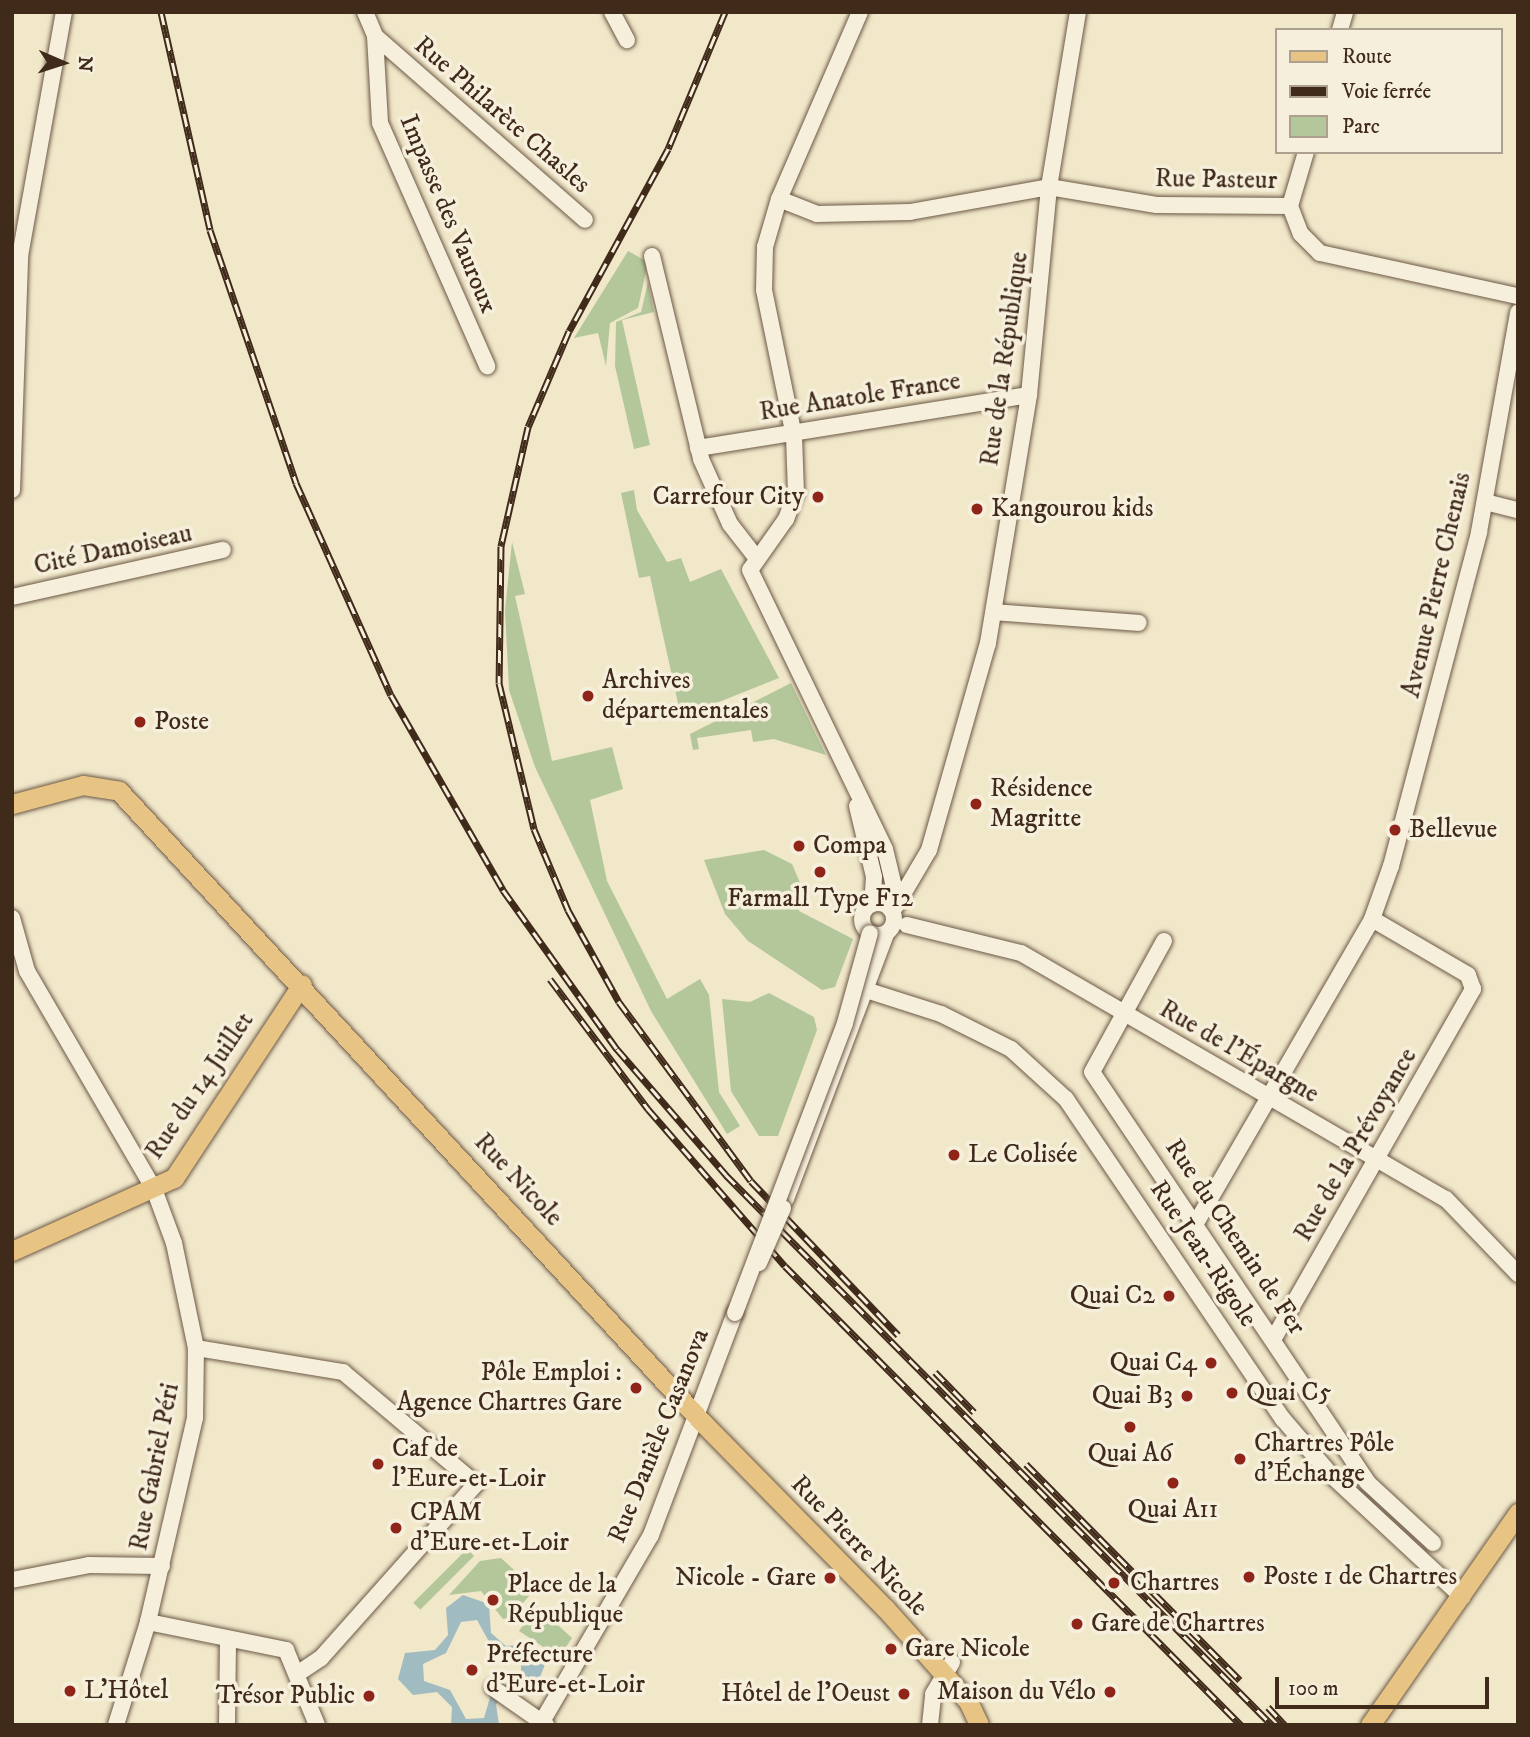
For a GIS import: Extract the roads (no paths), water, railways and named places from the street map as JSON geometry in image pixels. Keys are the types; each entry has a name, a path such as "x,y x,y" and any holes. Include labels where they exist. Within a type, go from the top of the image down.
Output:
{"main road":[{"name":"Rue Nicole","path":"12,804 83,785 119,791 302,985 694,1412"},
{"name":"Rue du 14 Juillet","path":"12,1251 154,1189 181,1171 302,985"},
{"name":"Rue Pierre Nicole","path":"694,1412 948,1667 977,1724"},
{"path":"1370,1725 1462,1597 1518,1513"}],"street":[{"path":"12,491 20,256 64,12"},
{"name":"Rue Philarète Chasles","path":"365,12 375,36 585,220"},
{"path":"612,12 627,40"},
{"path":"852,783 874,877 872,904 862,919 890,922 896,895 885,849 752,582 755,556 786,519 796,492 794,436 763,282 765,247 779,199 860,12"},
{"name":"Rue de la République","path":"890,922 918,869 954,776 994,612 1029,395 1049,187 1078,12"},
{"name":"Impasse des Vauroux","path":"375,36 380,123 487,366"},
{"path":"1290,206 1305,154"},
{"name":"Rue Pasteur","path":"779,199 817,214 910,212 1049,187 1157,205 1290,206 1301,234 1320,253 1518,296"},
{"path":"652,256 698,447 730,524 755,556"},
{"name":"Avenue Pierre Chenais","path":"1196,1223 1372,919 1391,866 1485,502 1518,312"},
{"name":"Rue Anatole France","path":"698,447 794,436 1029,395"},
{"path":"1485,502 1518,510"},
{"name":"Cité Damoiseau","path":"12,597 223,550"},
{"path":"994,612 1139,624"},
{"name":"Rue de l'Épargne","path":"872,904 890,922 1021,953 1122,1014 1446,1199 1518,1274"},
{"name":"Rue Gabriel Péri","path":"12,918 27,971 154,1189 174,1243 196,1348 195,1418 148,1622 117,1725"},
{"name":"Rue de la Prévoyance","path":"1274,1338 1473,989 1468,975 1372,919"},
{"name":"Rue Danièle Casanova","path":"735,1313 783,1208 869,991 890,922"},
{"name":"Rue Danièle Casanova","path":"542,1724 651,1535 694,1412 735,1313 845,1023 890,922"},
{"name":"Rue du Chemin de Fer","path":"1164,940 1092,1072 1274,1338 1367,1482 1433,1543"},
{"name":"Rue Jean-Rigole","path":"869,991 941,1014 1011,1049 1066,1099 1283,1419 1332,1476 1462,1597"},
{"path":"196,1348 343,1372 476,1484 321,1658 300,1672"},
{"path":"12,1580 89,1565 162,1566"},
{"path":"148,1622 285,1650 300,1672 317,1725"},
{"path":"227,1725 228,1639"},
{"path":"930,1725 948,1667"},
{"path":"498,1692 542,1724"}],"water":[{"path":"463,1595 489,1604 491,1633 506,1646 533,1644 546,1662 536,1687 510,1690 496,1704 499,1725 451,1725 452,1707 437,1692 413,1695 398,1679 405,1653 435,1650 448,1635 446,1608","holes":["477,1620 493,1649 521,1659 521,1676 491,1694 484,1718 466,1719 450,1690 424,1681 423,1664 446,1653 461,1622"]}],"railway":[{"path":"161,12 210,230 296,483 391,695 503,890 617,1049 726,1175 1272,1725"},
{"path":"725,12 668,149 569,331 528,427 501,546 499,683 534,829 568,910 619,1002 751,1181 898,1335"},
{"path":"550,979 648,1109 785,1266 1241,1725"},
{"path":"935,1372 974,1412"},
{"path":"1026,1464 1240,1680"},
{"path":"1268,1707 1285,1725"}],"place":[{"name":"Carrefour City","path":"818,497"},
{"name":"Kangourou kids","path":"977,509"},
{"name":"Archives départementales","path":"588,696"},
{"name":"Poste","path":"140,722"},
{"name":"Résidence Magritte","path":"976,804"},
{"name":"Bellevue","path":"1395,830"},
{"name":"Compa","path":"799,846"},
{"name":"Farmall Type F12","path":"820,872"},
{"name":"Le Colisée","path":"954,1155"},
{"name":"Quai C2","path":"1169,1296"},
{"name":"Quai C4","path":"1211,1363"},
{"name":"Pôle Emploi : Agence Chartres Gare","path":"636,1388"},
{"name":"Quai C5","path":"1232,1393"},
{"name":"Quai B3","path":"1187,1396"},
{"name":"Quai A6","path":"1130,1427"},
{"name":"Chartres Pôle d'Échange","path":"1240,1459"},
{"name":"Caf de l'Eure-et-Loir","path":"378,1464"},
{"name":"Quai A11","path":"1173,1483"},
{"name":"CPAM d'Eure-et-Loir","path":"396,1528"},
{"name":"Poste 1 de Chartres","path":"1249,1577"},
{"name":"Nicole - Gare","path":"830,1578"},
{"name":"Chartres","path":"1114,1583"},
{"name":"Place de la République","path":"493,1600"},
{"name":"Gare de Chartres","path":"1077,1624"},
{"name":"Gare Nicole","path":"891,1649"},
{"name":"Préfecture d'Eure-et-Loir","path":"472,1670"},
{"name":"L'Hôtel","path":"70,1691"},
{"name":"Maison du Vélo","path":"1110,1692"},
{"name":"Hôtel de l'Oeust","path":"904,1694"},
{"name":"Trésor Public","path":"369,1696"}]}
